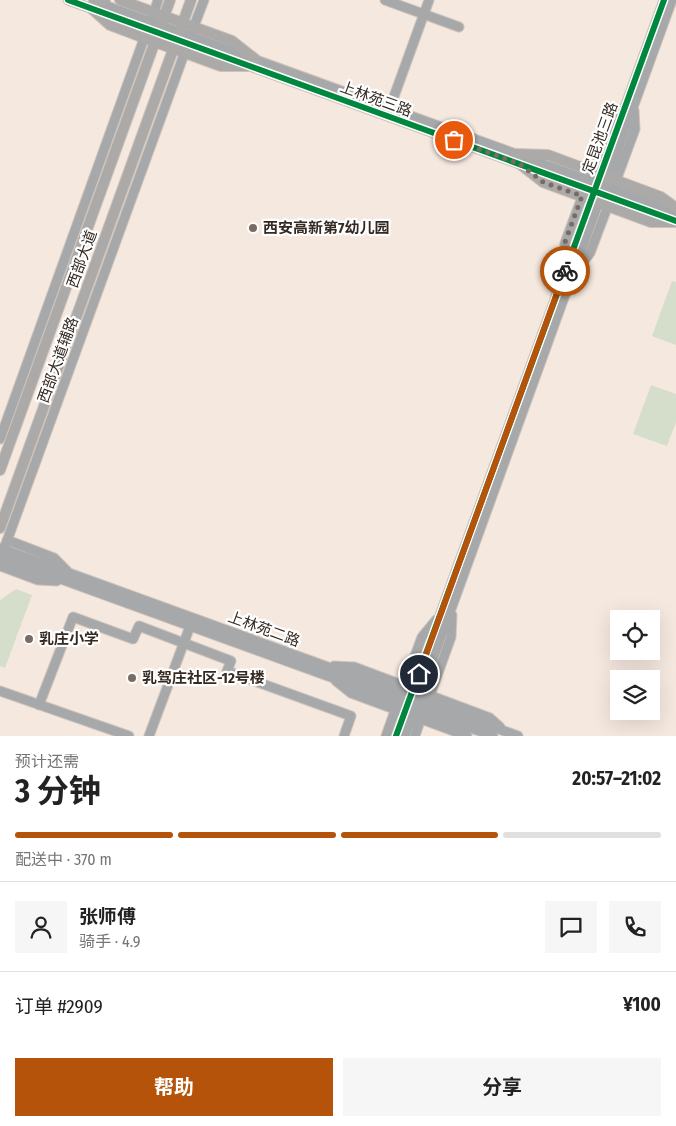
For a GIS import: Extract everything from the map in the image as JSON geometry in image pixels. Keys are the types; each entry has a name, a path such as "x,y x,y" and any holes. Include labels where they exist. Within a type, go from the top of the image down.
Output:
{"main road":[{"path":"104,0 92,3 110,25 149,25 189,40 232,41 252,62"},
{"path":"120,0 149,25 189,40 221,66 252,62"},
{"name":"西部大道","path":"0,470 170,0"},
{"name":"西部大道","path":"0,528 191,0"},
{"path":"516,154 548,155 651,222 676,221"},
{"path":"520,164 543,182 660,197 676,210"}],"street":[{"path":"68,0 92,3 149,25"},
{"name":"西部大道辅路","path":"0,439 158,0"},
{"name":"西部大道辅路","path":"2,554 204,0"},
{"path":"385,0 459,27"},
{"path":"389,112 429,0"},
{"name":"定昆池三路","path":"405,736 630,104 664,0"},
{"name":"定昆池三路","path":"630,104 672,0"},
{"name":"上林苑三路","path":"252,62 389,112 520,164"},
{"path":"568,275 565,242 635,129 630,104"},
{"name":"上林苑三路","path":"389,112 516,154"},
{"name":"定昆池三路","path":"396,736 417,704 441,614 568,275"},
{"path":"2,554 38,580 68,577"},
{"name":"上林苑二路","path":"2,554 192,622 330,676 400,697"},
{"path":"386,736 422,637 441,614"},
{"path":"40,705 73,617 134,639 139,626 231,661 227,671 351,716 344,736"},
{"path":"149,736 192,622"},
{"name":"上林苑二路","path":"192,622 325,666 493,736"},
{"path":"0,691 129,736"},
{"path":"400,697 417,704 467,736"},
{"path":"415,736 417,704"},
{"name":"上林苑二路","path":"417,704 518,736"}],"green space":[{"path":"672,281 676,282 676,345 652,336"},
{"path":"651,385 676,394 676,422 667,446 633,434"},
{"path":"16,589 32,595 5,668 0,666 0,600"}],"cycle path":[{"path":"68,0 676,221"},
{"path":"396,736 664,0"}],"way so far":[{"path":"454,140 520,164 543,182 582,196 565,242 565,271"}],"place":[{"name":"西安高新第7幼儿园","path":"253,228"},
{"name":"乳庄小学","path":"29,639"},
{"name":"乳驾庄社区-12号楼","path":"132,678"}],"route":[{"path":"419,674 565,271"}]}
